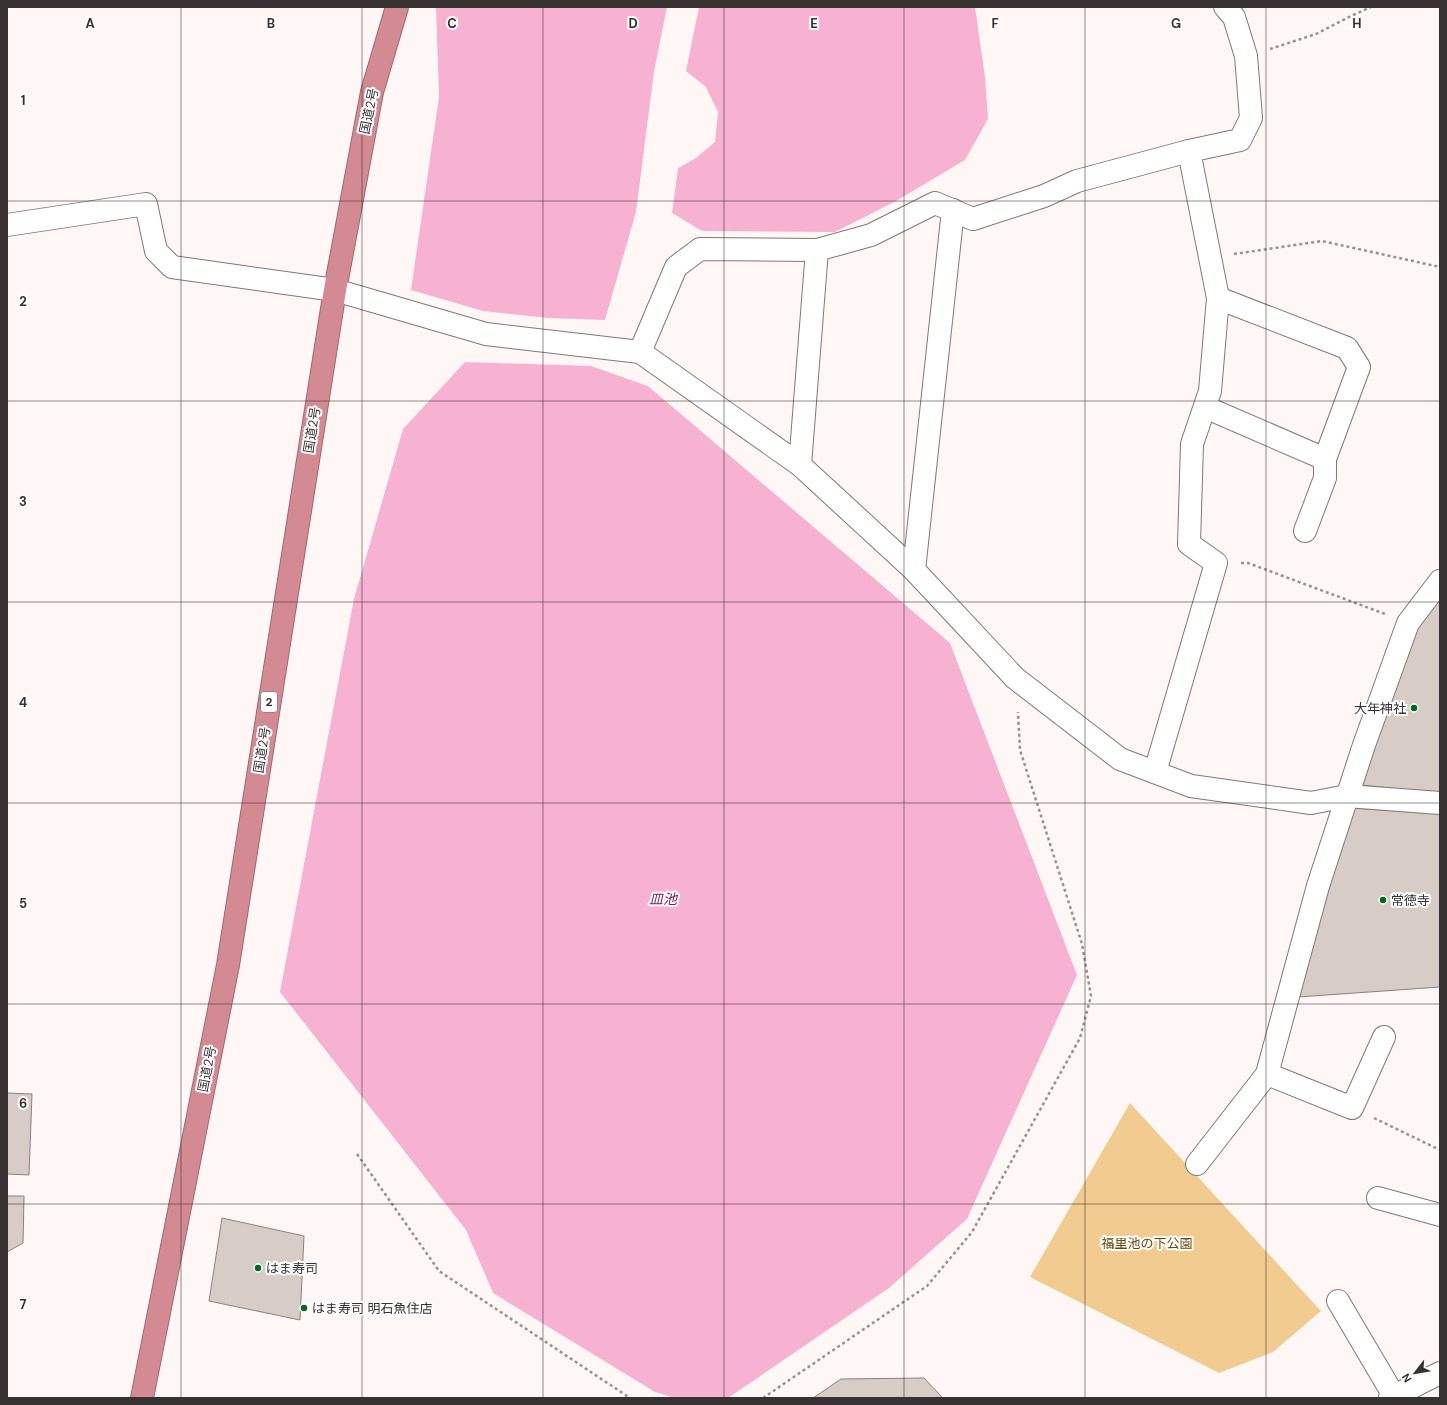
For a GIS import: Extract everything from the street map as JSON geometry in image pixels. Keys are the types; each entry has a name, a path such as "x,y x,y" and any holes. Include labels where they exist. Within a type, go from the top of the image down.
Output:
{"highway":[{"name":"国道2号","path":"142,1398 228,965 335,290 372,92 397,7"}],"street":[{"path":"640,352 676,267 700,249 817,250 871,235 935,203 973,219 1044,196 1077,181 1189,151 1240,140 1251,118 1246,56 1234,17 1226,7"},
{"path":"1155,772 1216,563 1189,544 1192,444 1210,391 1218,298 1189,151"},
{"path":"7,225 146,204 156,251 172,267 335,290 486,334 640,352 800,465 914,570 1015,678 1120,759 1191,786 1311,803 1347,796 1440,803"},
{"path":"914,570 953,210"},
{"path":"800,465 817,250"},
{"path":"1218,298 1347,348 1359,367 1326,460 1325,478 1305,531"},
{"path":"1205,407 1326,460"},
{"path":"1197,1164 1267,1074 1318,886 1364,745 1408,623 1440,581"},
{"path":"1267,1074 1352,1108 1384,1037"},
{"path":"1378,1198 1440,1215"},
{"path":"1338,1301 1392,1397 1440,1373"}],"path":[{"path":"1246,56 1316,34 1371,7"},
{"path":"1210,258 1322,241 1440,267"},
{"path":"1216,563 1248,563 1408,623"},
{"path":"763,1398 927,1286 972,1232 1080,1038 1091,996 1082,944 1020,750 1015,678"},
{"path":"1352,1108 1440,1150"},
{"path":"357,1154 439,1271 630,1398"}],"green space":[{"name":"福里池の下公園","path":"1130,1103 1321,1311 1273,1352 1219,1373 1030,1277"}],"water":[{"path":"436,7 667,7 654,72 636,212 605,320 548,318 483,311 411,290 439,97"},
{"path":"699,7 975,7 985,77 988,119 965,160 896,201 835,232 702,231 672,213 678,168 696,158 715,142 718,112 706,87 686,71"},
{"name":"皿池","path":"465,362 591,366 648,386 950,643 1077,975 967,1219 889,1288 728,1398 675,1398 655,1392 493,1293 466,1230 280,992 354,599 403,429"}],"building":[{"name":"大年神社","path":"1440,596 1440,793 1361,785 1414,630"},
{"name":"常徳寺","path":"1352,808 1440,814 1440,987 1298,997"},
{"path":"7,1093 32,1094 29,1175 7,1174"},
{"path":"7,1196 24,1196 23,1243 7,1252"},
{"name":"はま寿司","path":"222,1218 304,1236 300,1320 209,1301"},
{"path":"924,1378 941,1396 941,1398 813,1398 841,1379"}],"place":[{"name":"大年神社","path":"1414,708"},
{"name":"常徳寺","path":"1383,900"},
{"name":"はま寿司","path":"258,1268"},
{"name":"はま寿司 明石魚住店","path":"304,1308"}]}
